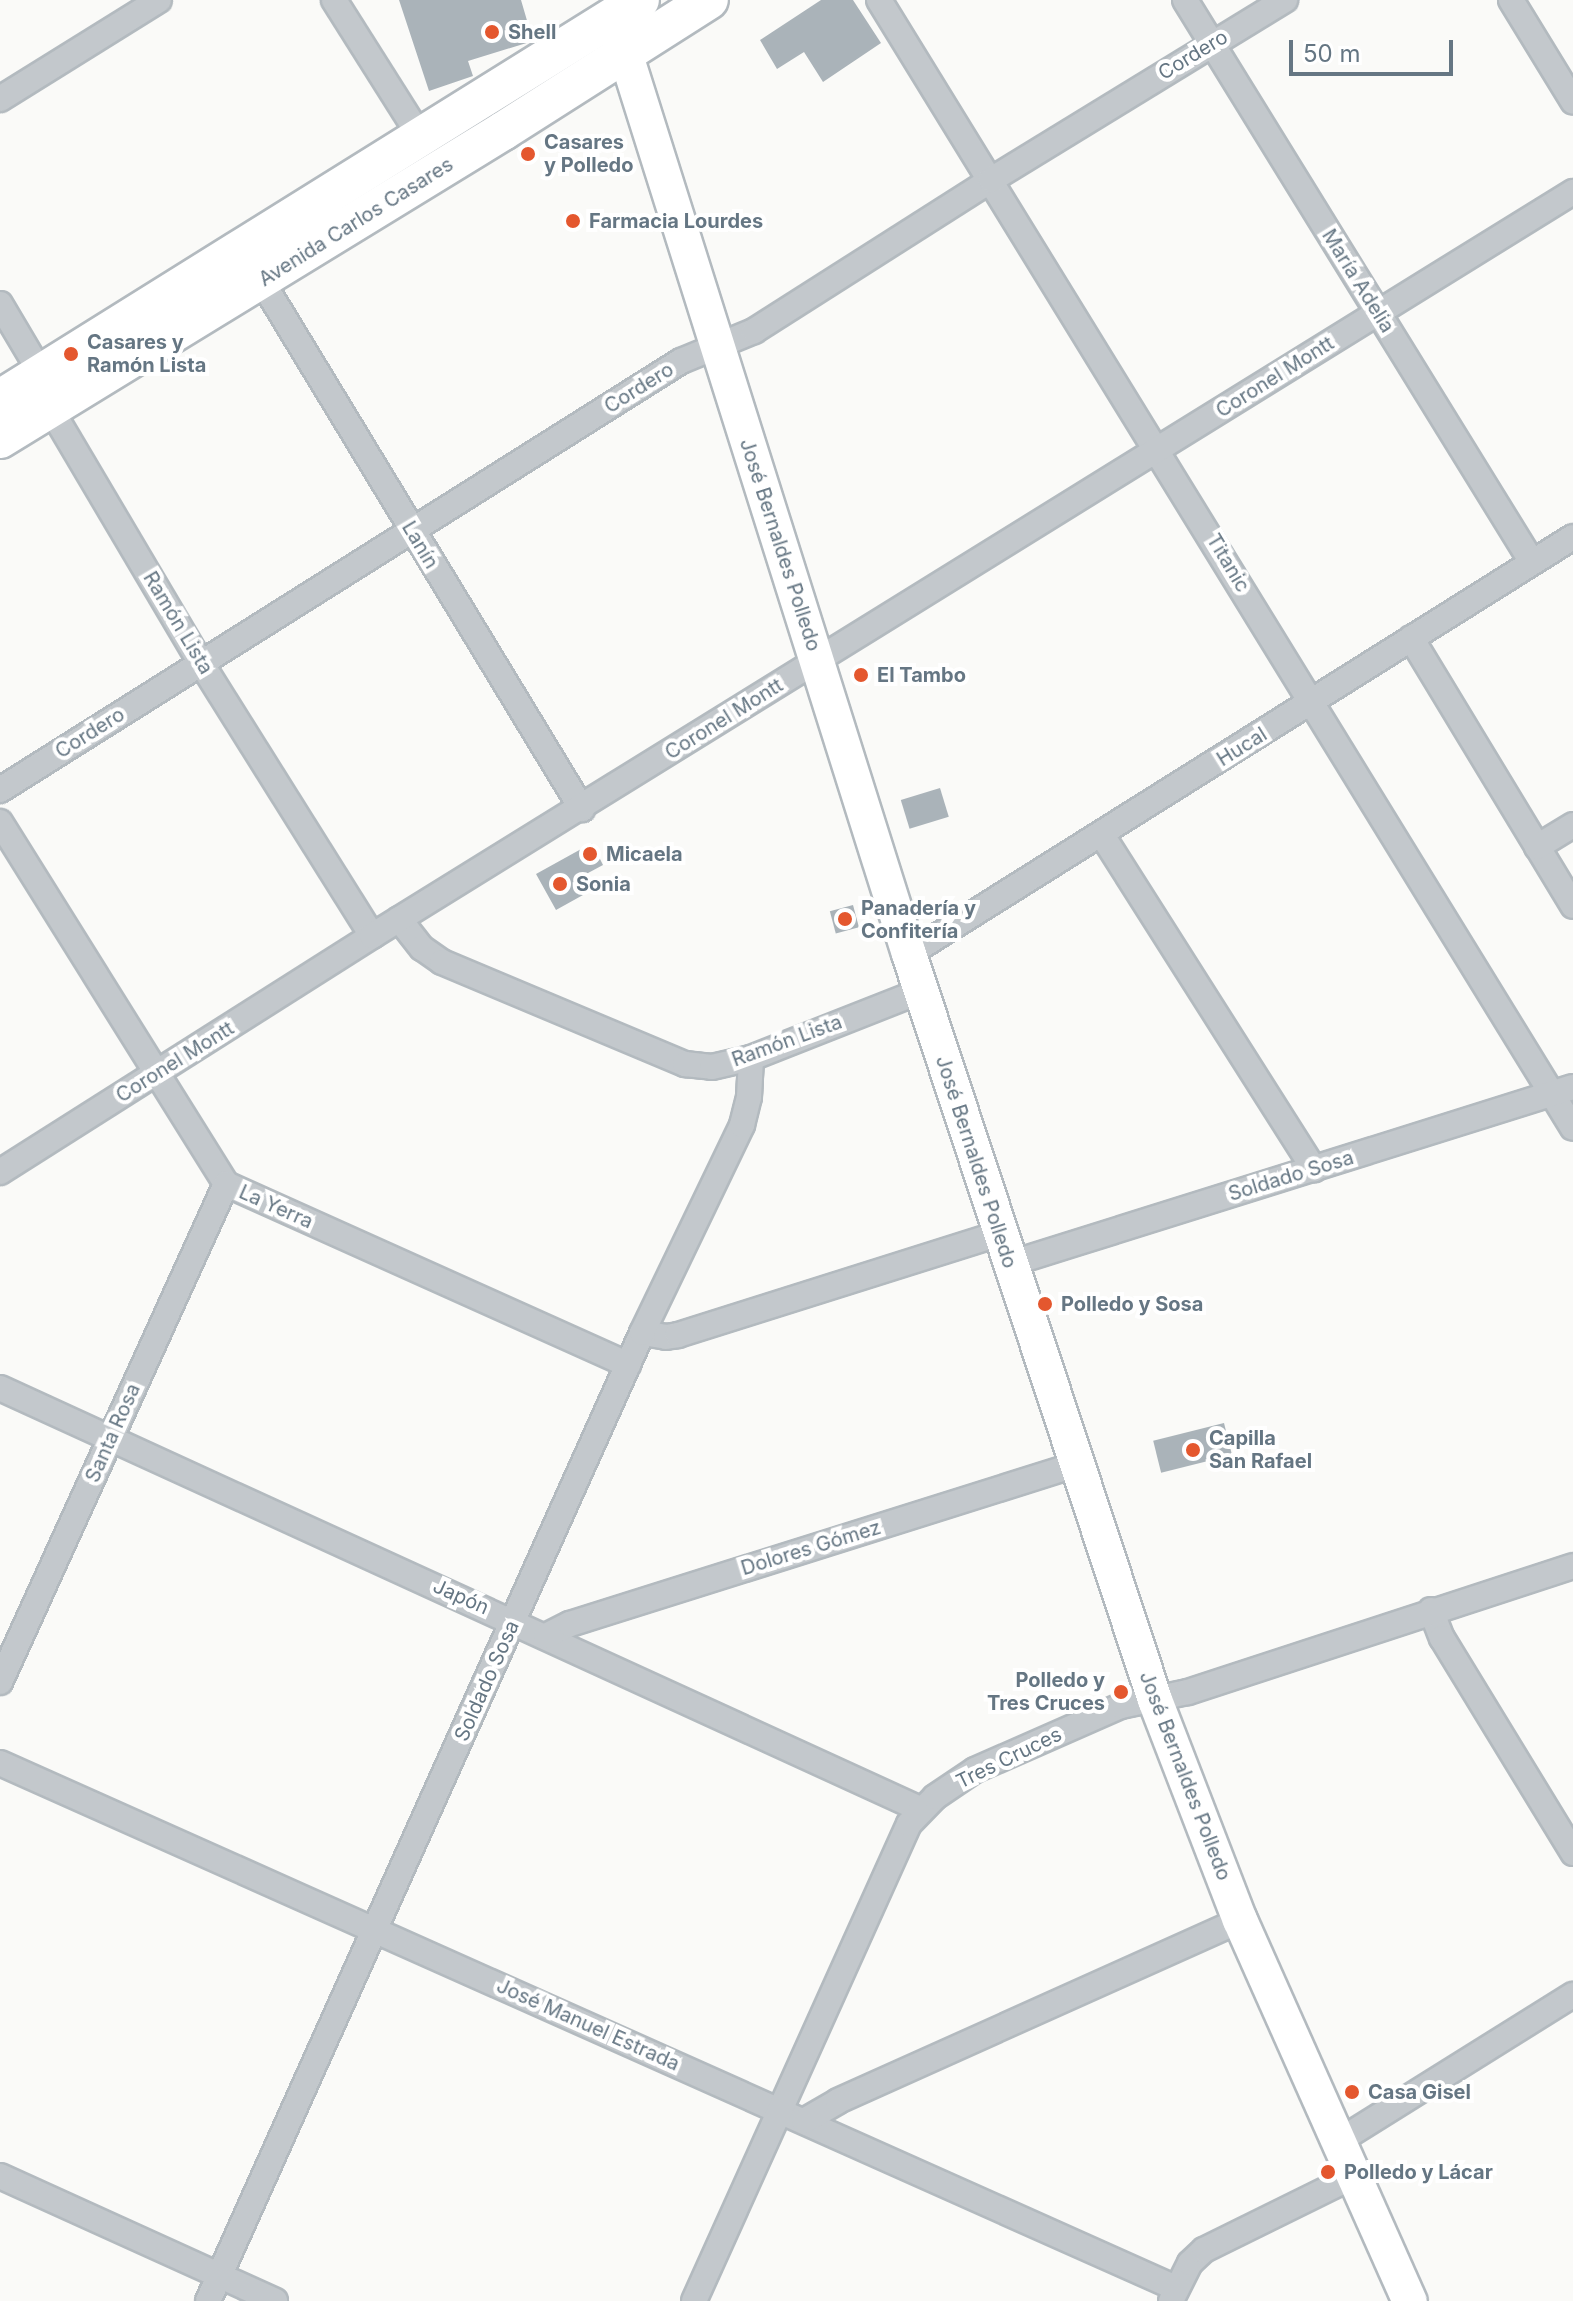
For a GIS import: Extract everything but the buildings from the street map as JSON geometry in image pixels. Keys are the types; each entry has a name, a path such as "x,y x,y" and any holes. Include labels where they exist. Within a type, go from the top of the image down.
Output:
{"main road":[{"name":"Avenida Carlos Casares","path":"0,399 46,391 261,280 709,0"},
{"name":"Avenida Carlos Casares","path":"0,439 46,391 420,136 620,5"},
{"name":"José Bernaldes Polledo","path":"620,5 625,54 717,347 1004,1249 1155,1700 1240,1920 1410,2301"}],"street":[{"path":"0,99 159,0"},
{"path":"334,0 420,136"},
{"name":"Titanic","path":"879,0 1312,702 1563,1091 1573,1128"},
{"name":"María Adelia","path":"1185,0 1532,562"},
{"name":"Cordero","path":"0,790 681,361 754,331 991,180 1285,0"},
{"path":"1511,0 1573,101"},
{"name":"Coronel Montt","path":"0,1172 399,919 582,809 1573,192"},
{"name":"Lanín","path":"261,280 582,809"},
{"name":"Ramón Lista","path":"0,304 201,663 372,936"},
{"name":"Hucal","path":"909,954 1573,537"},
{"path":"1411,638 1573,906"},
{"name":"La Yerra","path":"0,822 226,1184 628,1365"},
{"path":"1537,847 1573,825"},
{"path":"1102,835 1314,1169"},
{"name":"Ramón Lista","path":"399,919 422,948 442,962 685,1064 712,1067 751,1058 921,991"},
{"name":"Soldado Sosa","path":"208,2301 377,1931 642,1333 742,1125 749,1097 751,1058"},
{"name":"Soldado Sosa","path":"642,1333 678,1335 1314,1169 1563,1091"},
{"name":"Santa Rosa","path":"0,1682 226,1184"},
{"name":"Japón","path":"0,1388 920,1809"},
{"name":"Dolores Gómez","path":"546,1636 570,1624 1078,1464"},
{"name":"Tres Cruces","path":"694,2301 909,1824 920,1809 975,1770 1105,1712 1155,1700 1573,1566"},
{"path":"1431,1610 1442,1638 1573,1853"},
{"name":"José Manuel Estrada","path":"0,1763 804,2121 1173,2294"},
{"path":"804,2121 838,2101 1240,1920"},
{"path":"1339,2141 1573,1995"},
{"path":"0,2176 275,2301"},
{"path":"1173,2294 1190,2263 1204,2250 1354,2176"}],"place":[{"name":"Shell","path":"492,32"},
{"name":"Casares y Polledo","path":"528,154"},
{"name":"Farmacia Lourdes","path":"573,221"},
{"name":"Casares y Ramón Lista","path":"71,354"},
{"name":"El Tambo","path":"861,675"},
{"name":"Micaela","path":"590,854"},
{"name":"Sonia","path":"560,884"},
{"name":"Panadería y Confitería","path":"845,919"},
{"name":"Polledo y Sosa","path":"1045,1304"},
{"name":"Capilla San Rafael","path":"1193,1450"},
{"name":"Polledo y Tres Cruces","path":"1121,1692"},
{"name":"Casa Gisel","path":"1352,2092"},
{"name":"Polledo y Lácar","path":"1328,2172"}]}
